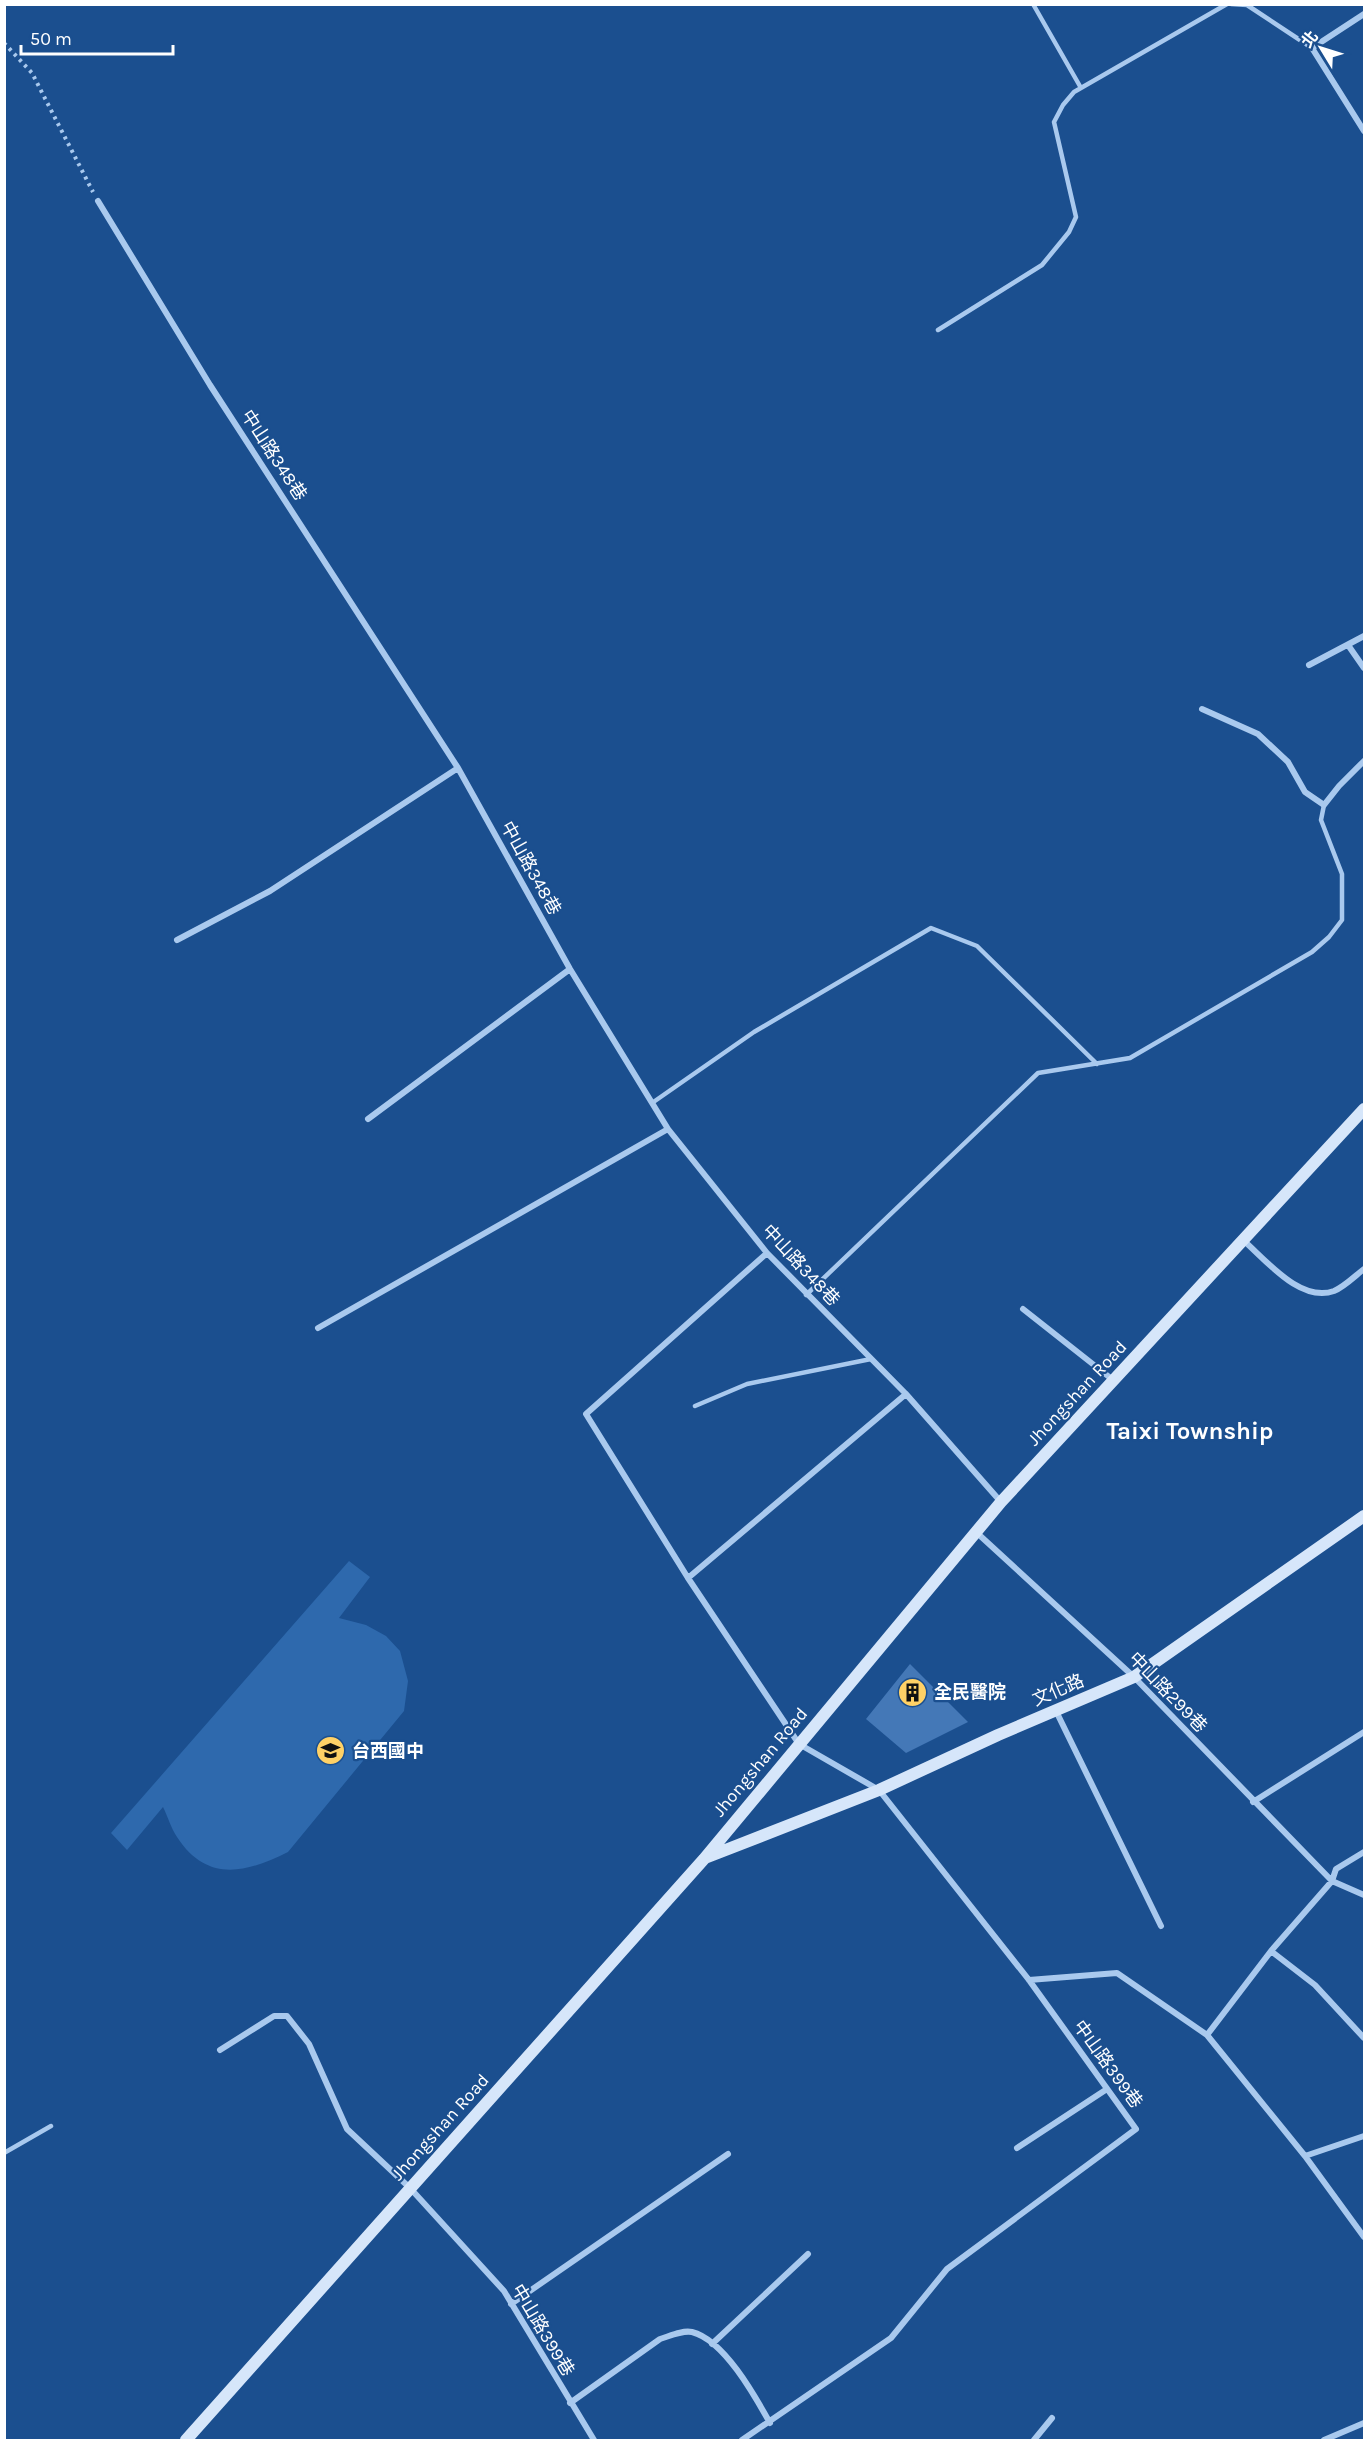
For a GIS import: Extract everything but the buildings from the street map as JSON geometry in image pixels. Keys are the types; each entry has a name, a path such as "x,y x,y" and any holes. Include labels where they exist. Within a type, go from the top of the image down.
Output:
{"main road":[{"name":"Jhongshan Road","path":"186,2440 704,1859 1001,1502 1365,1109"},
{"name":"文化路","path":"704,1859 879,1790 1134,1677 1365,1516"}],"street":[{"path":"1365,14 1312,48 1365,131"},
{"name":"中山路348巷","path":"98,201 210,385 458,768 570,969 668,1129 766,1253 906,1394 1001,1502"},
{"path":"1309,665 1365,636"},
{"path":"1348,645 1365,668"},
{"path":"1202,709 1258,734 1288,762 1305,792 1324,805 1338,786 1365,761"},
{"path":"177,940 270,891 458,768"},
{"path":"368,1119 570,969"},
{"path":"318,1328 668,1129"},
{"path":"1243,1240 1292,1282 1310,1292 1334,1291 1365,1269"},
{"path":"766,1253 586,1414 688,1578 799,1744"},
{"path":"1023,1309 1114,1380"},
{"path":"688,1578 906,1394"},
{"name":"中山路299巷","path":"976,1532 1134,1677 1332,1881 1365,1894"},
{"path":"1056,1711 1161,1926"},
{"path":"1253,1802 1365,1732"},
{"name":"中山路399巷","path":"743,2440 891,2338 947,2269 1136,2129 1029,1980 879,1790 799,1744"},
{"path":"1207,2035 1271,1951 1332,1881 1336,1869 1365,1852"},
{"path":"1271,1951 1315,1985 1365,2038"},
{"path":"1029,1980 1117,1973 1207,2035 1305,2156 1365,2237"},
{"name":"中山路399巷","path":"220,2050 274,2016 287,2016 309,2044 347,2129 410,2188 504,2291 594,2440"},
{"path":"1017,2148 1107,2089"},
{"path":"1305,2156 1365,2136"},
{"path":"511,2304 728,2154"},
{"path":"712,2344 808,2254"},
{"path":"570,2403 660,2339 676,2333 692,2332 712,2344 736,2367 770,2423"},
{"path":"1034,2440 1052,2418"},
{"path":"1324,2440 1365,2422"}],"lane":[{"path":"1033,4 1081,88"},
{"path":"938,330 1042,265 1069,232 1076,217 1054,122 1063,105 1081,88 1229,4 1247,5 1312,48"},
{"path":"806,1295 1038,1073 1130,1058 1312,952 1329,937 1342,920 1342,874 1321,820 1324,805"},
{"path":"652,1103 754,1032 931,927 977,946 1097,1064"},
{"path":"695,1406 747,1384 871,1359"},
{"path":"4,2153 51,2126"}],"path":[{"path":"4,43 32,73 98,201"}],"shaded area":[{"path":"349,1561 370,1577 339,1618 366,1625 386,1636 400,1651 408,1681 404,1711 288,1852 242,1869 228,1870 214,1867 201,1862 189,1852 175,1834 163,1807 127,1850 111,1833"}],"place":[{"name":"全民醫院","path":"913,1692"},
{"name":"台西國中","path":"331,1751"}],"district":[{"name":"Taixi Township","path":"1190,1431"}]}
